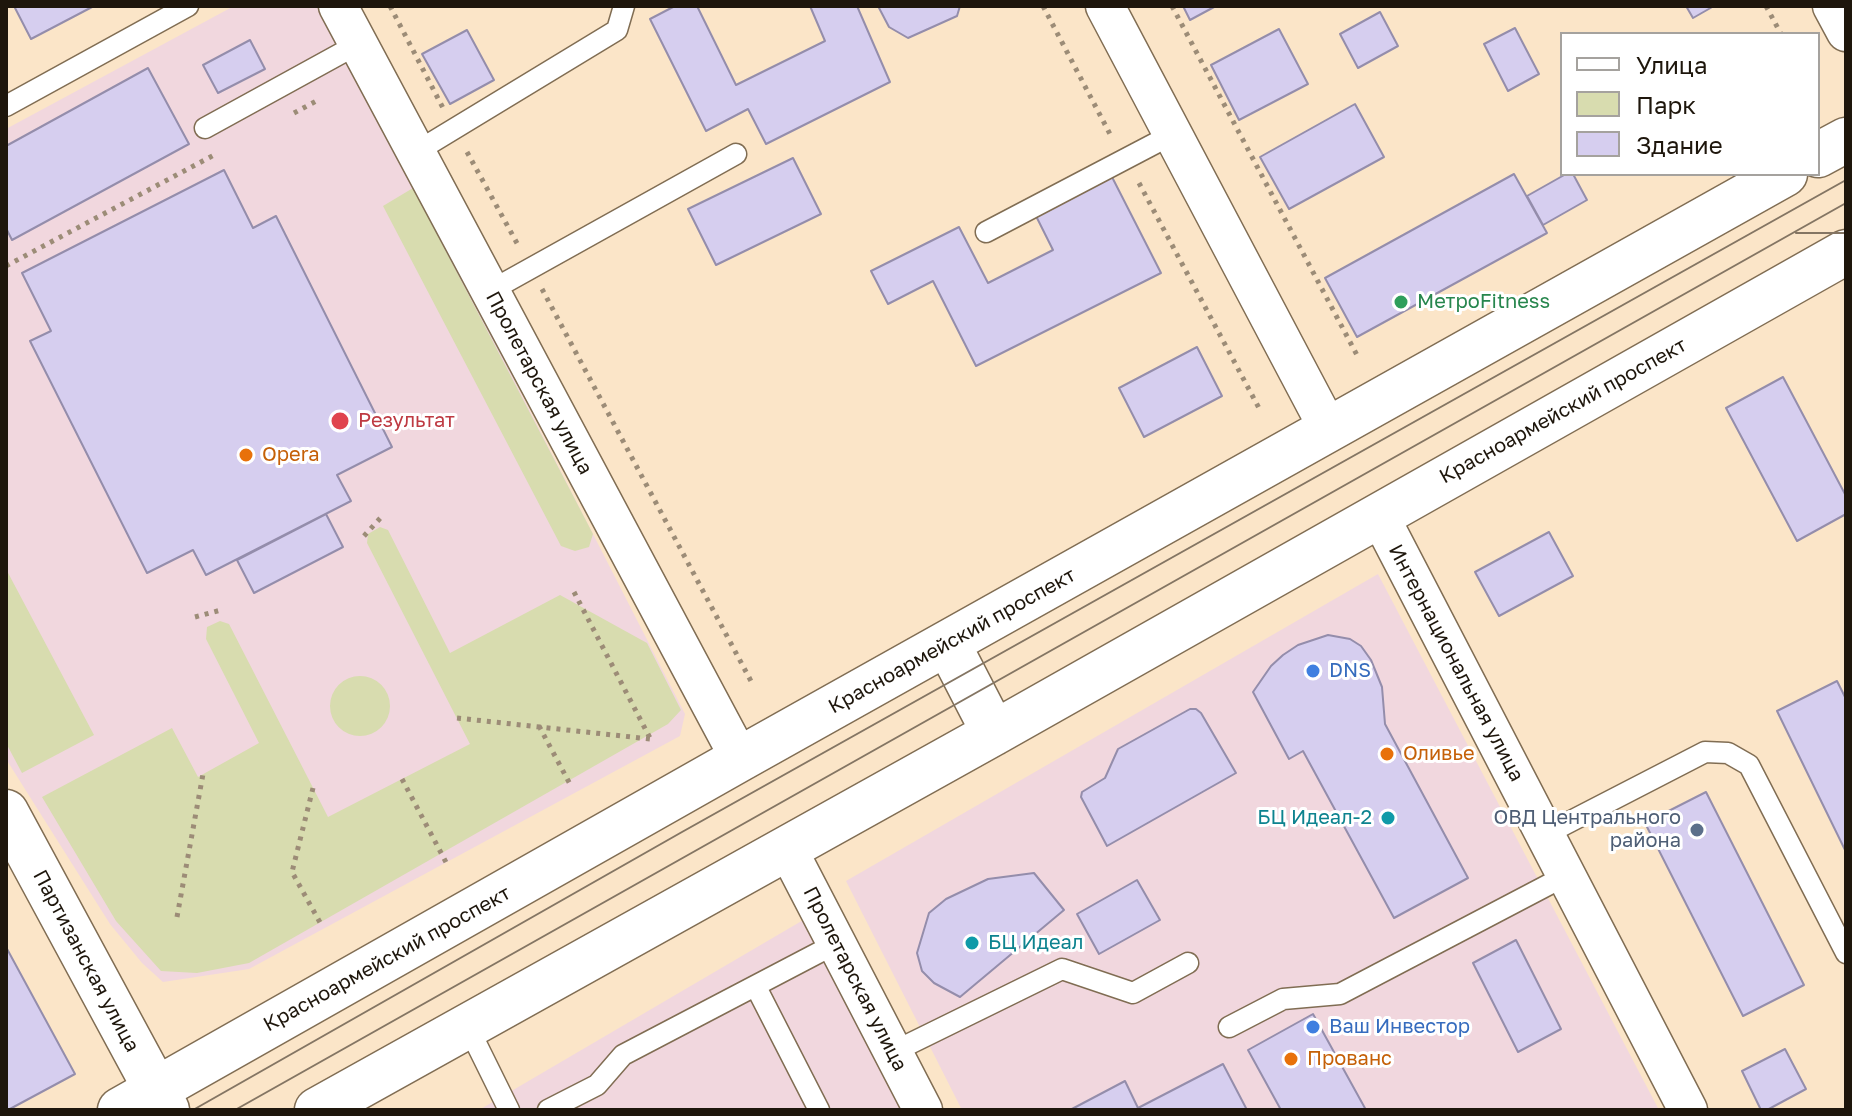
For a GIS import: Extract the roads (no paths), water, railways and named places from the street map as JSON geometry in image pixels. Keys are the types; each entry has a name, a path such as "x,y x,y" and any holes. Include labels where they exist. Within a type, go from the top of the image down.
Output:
{"main road":[{"path":"1820,154 1846,140"},
{"name":"Красноармейский проспект","path":"148,1103 740,759 1781,176"},
{"name":"Красноармейский проспект","path":"317,1110 994,733 1846,252"},
{"path":"948,644 994,733"},
{"name":"Партизанская улица","path":"6,812 148,1103"}],"street":[{"name":"Пролетарская улица","path":"338,6 740,759"},
{"path":"1105,6 1329,430"},
{"path":"1832,6 1846,32"},
{"name":"Интернациональная улица","path":"1379,515 1688,1110"},
{"name":"Пролетарская улица","path":"787,848 923,1110"}],"lane":[{"path":"6,106 188,6"},
{"path":"416,152 617,30 624,6"},
{"path":"205,128 358,44"},
{"path":"986,232 1173,134"},
{"path":"490,291 736,154"},
{"path":"1546,834 1705,752 1728,753 1749,765 1846,953"},
{"path":"1229,1027 1283,999 1340,994 1567,875"},
{"path":"548,1110 597,1085 623,1055 837,943"},
{"path":"893,1052 1062,969 1133,993 1188,963"},
{"path":"756,987 819,1110"},
{"path":"468,1027 509,1110"}],"tram line":[{"path":"193,1110 682,832 1846,180"},
{"path":"235,1110 1846,203"},
{"path":"1796,233 1846,233"}],"place":[{"name":"МетроFitness","path":"1401,302"},
{"name":"Результат","path":"340,421"},
{"name":"Opera","path":"246,455"},
{"name":"DNS","path":"1313,671"},
{"name":"Оливье","path":"1387,754"},
{"name":"БЦ Идеал-2","path":"1388,818"},
{"name":"ОВД Центрального района","path":"1697,830"},
{"name":"БЦ Идеал","path":"972,943"},
{"name":"Ваш Инвестор","path":"1313,1027"},
{"name":"Прованс","path":"1291,1059"}]}
